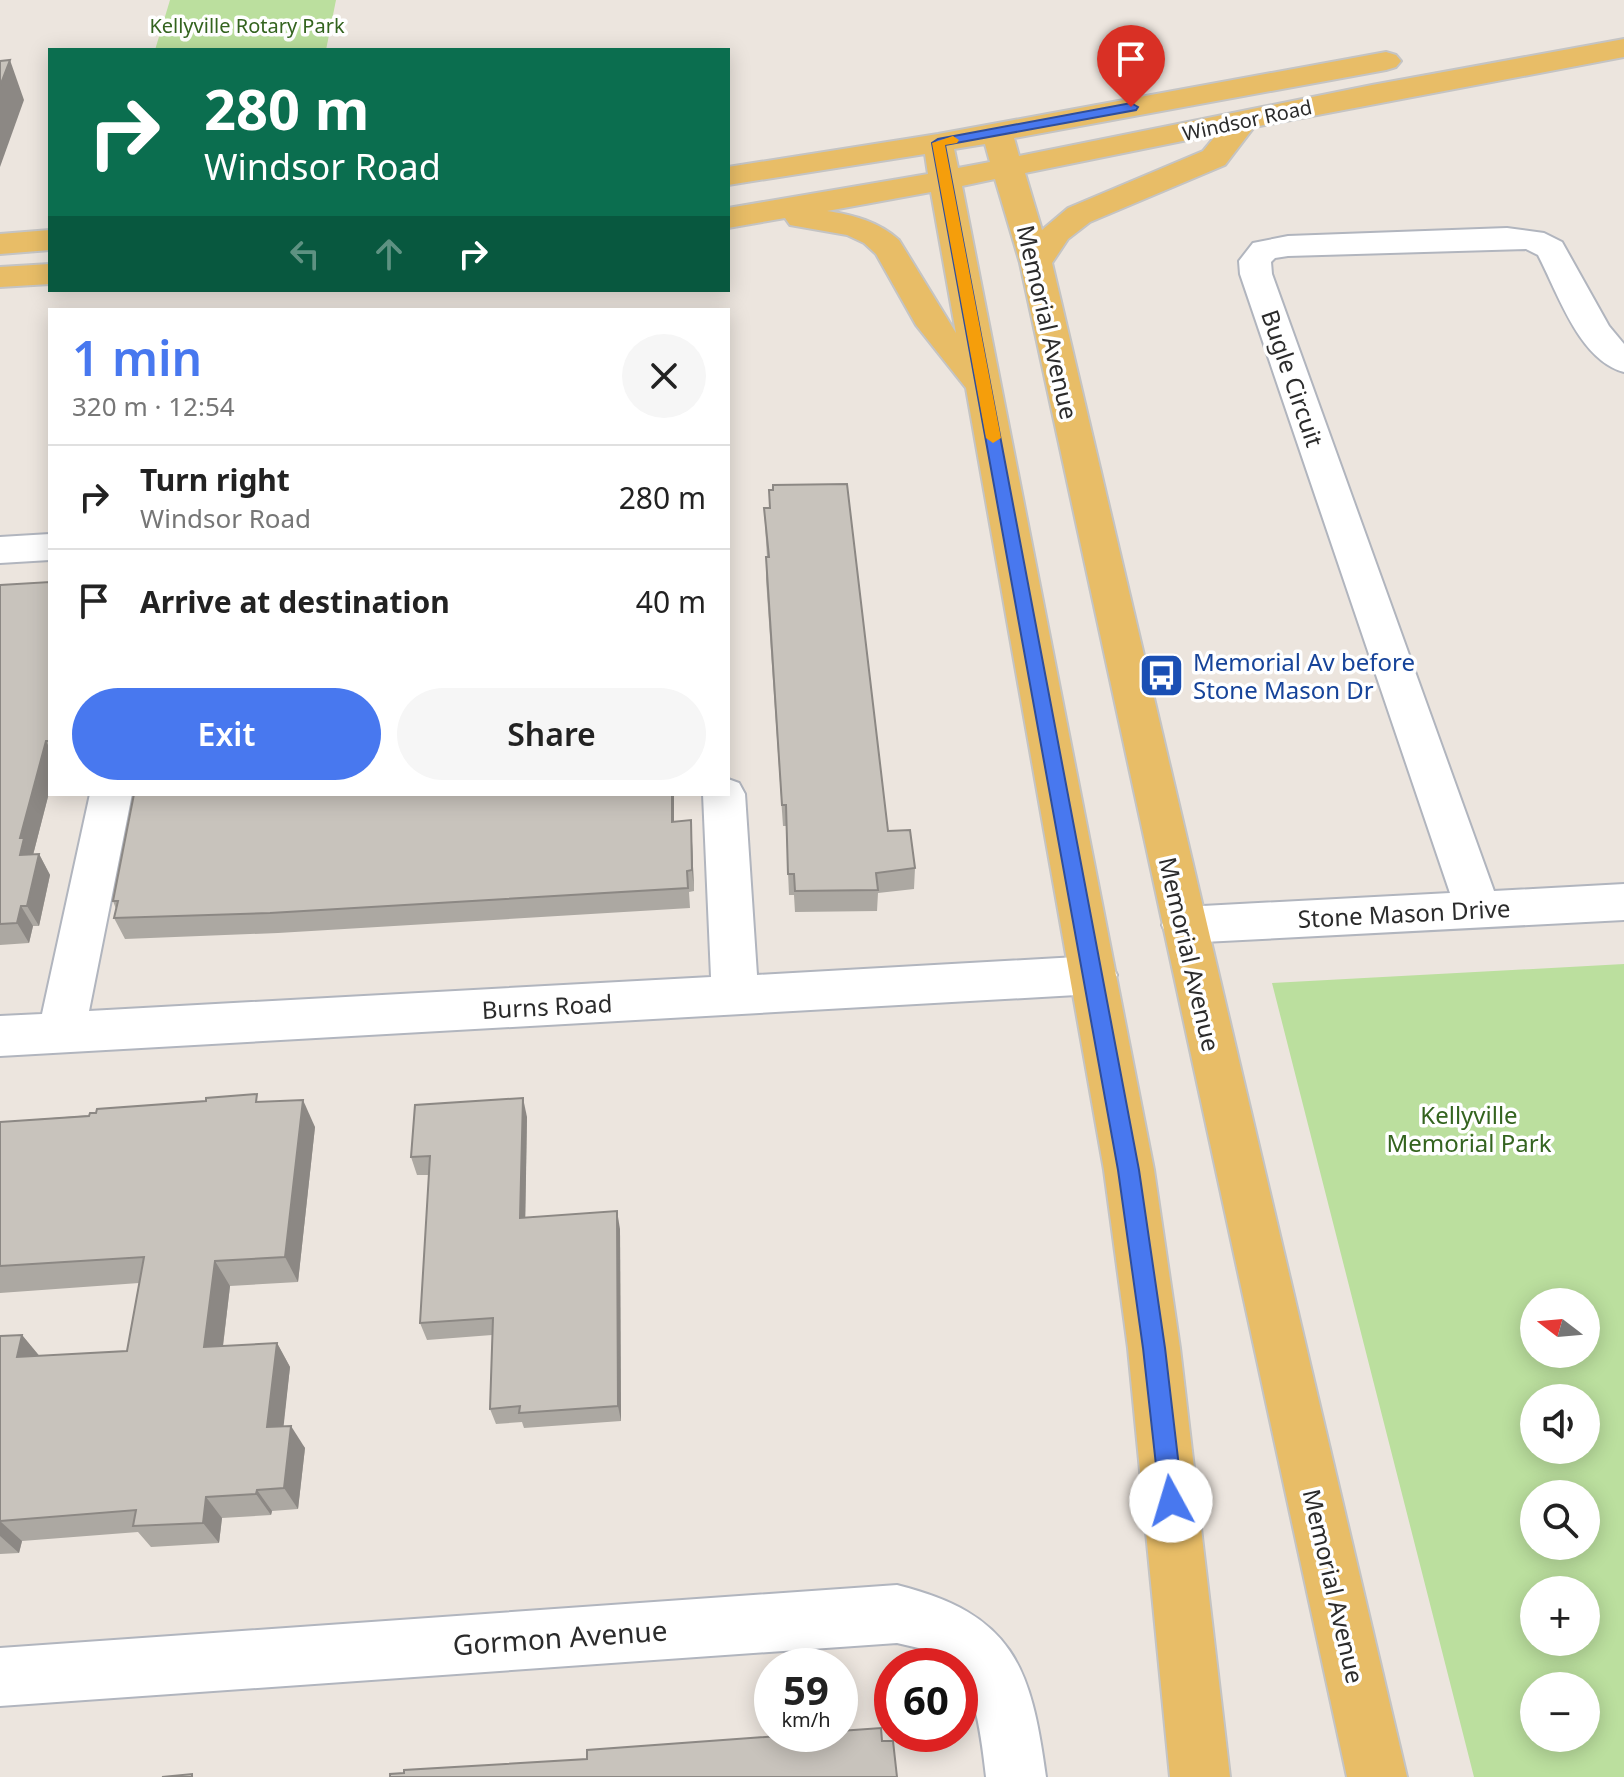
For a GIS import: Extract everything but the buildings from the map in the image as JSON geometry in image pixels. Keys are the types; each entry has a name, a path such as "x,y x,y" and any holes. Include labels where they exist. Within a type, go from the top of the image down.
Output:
{"main road":[{"name":"Windsor Road","path":"730,176 938,143 1003,150 1243,121 1624,48"},
{"name":"Windsor Road","path":"742,216 945,180 1003,150 1414,56"},
{"path":"1036,263 1056,233 1079,215 1214,158 1243,121"},
{"path":"938,143 1129,1170 1154,1348 1200,1777"},
{"name":"Memorial Avenue","path":"1003,150 1036,263 1377,1777"},
{"path":"742,216 836,221 873,233 888,245 933,325 982,384"},
{"path":"0,244 48,240"},
{"path":"0,277 48,274"}],"street":[{"name":"Bugle Circuit","path":"1478,909 1256,274 1255,261 1264,250 1288,246 1507,238 1533,240 1557,256 1594,330 1624,361"},
{"path":"0,550 48,547"},
{"path":"61,1033 111,796"},
{"path":"724,796 735,995"},
{"name":"Stone Mason Drive","path":"1184,925 1624,902"},
{"name":"Burns Road","path":"0,1036 1094,975"},
{"name":"Gormon Avenue","path":"0,1677 897,1614 922,1618 945,1627 966,1643 989,1668 1005,1700 1016,1777"}],"green space":[{"name":"Kellyville Rotary Park","path":"170,0 336,0 326,48 156,48"},
{"name":"Kellyville Memorial Park","path":"1624,964 1624,1777 1474,1777 1272,983"}],"slow traffic":[{"path":"953,140 938,143 993,438"}],"place":[{"name":"Memorial Av before Stone Mason Dr","path":"1162,675"}],"route":[{"path":"1131,107 938,143 1129,1170 1171,1501"}]}
